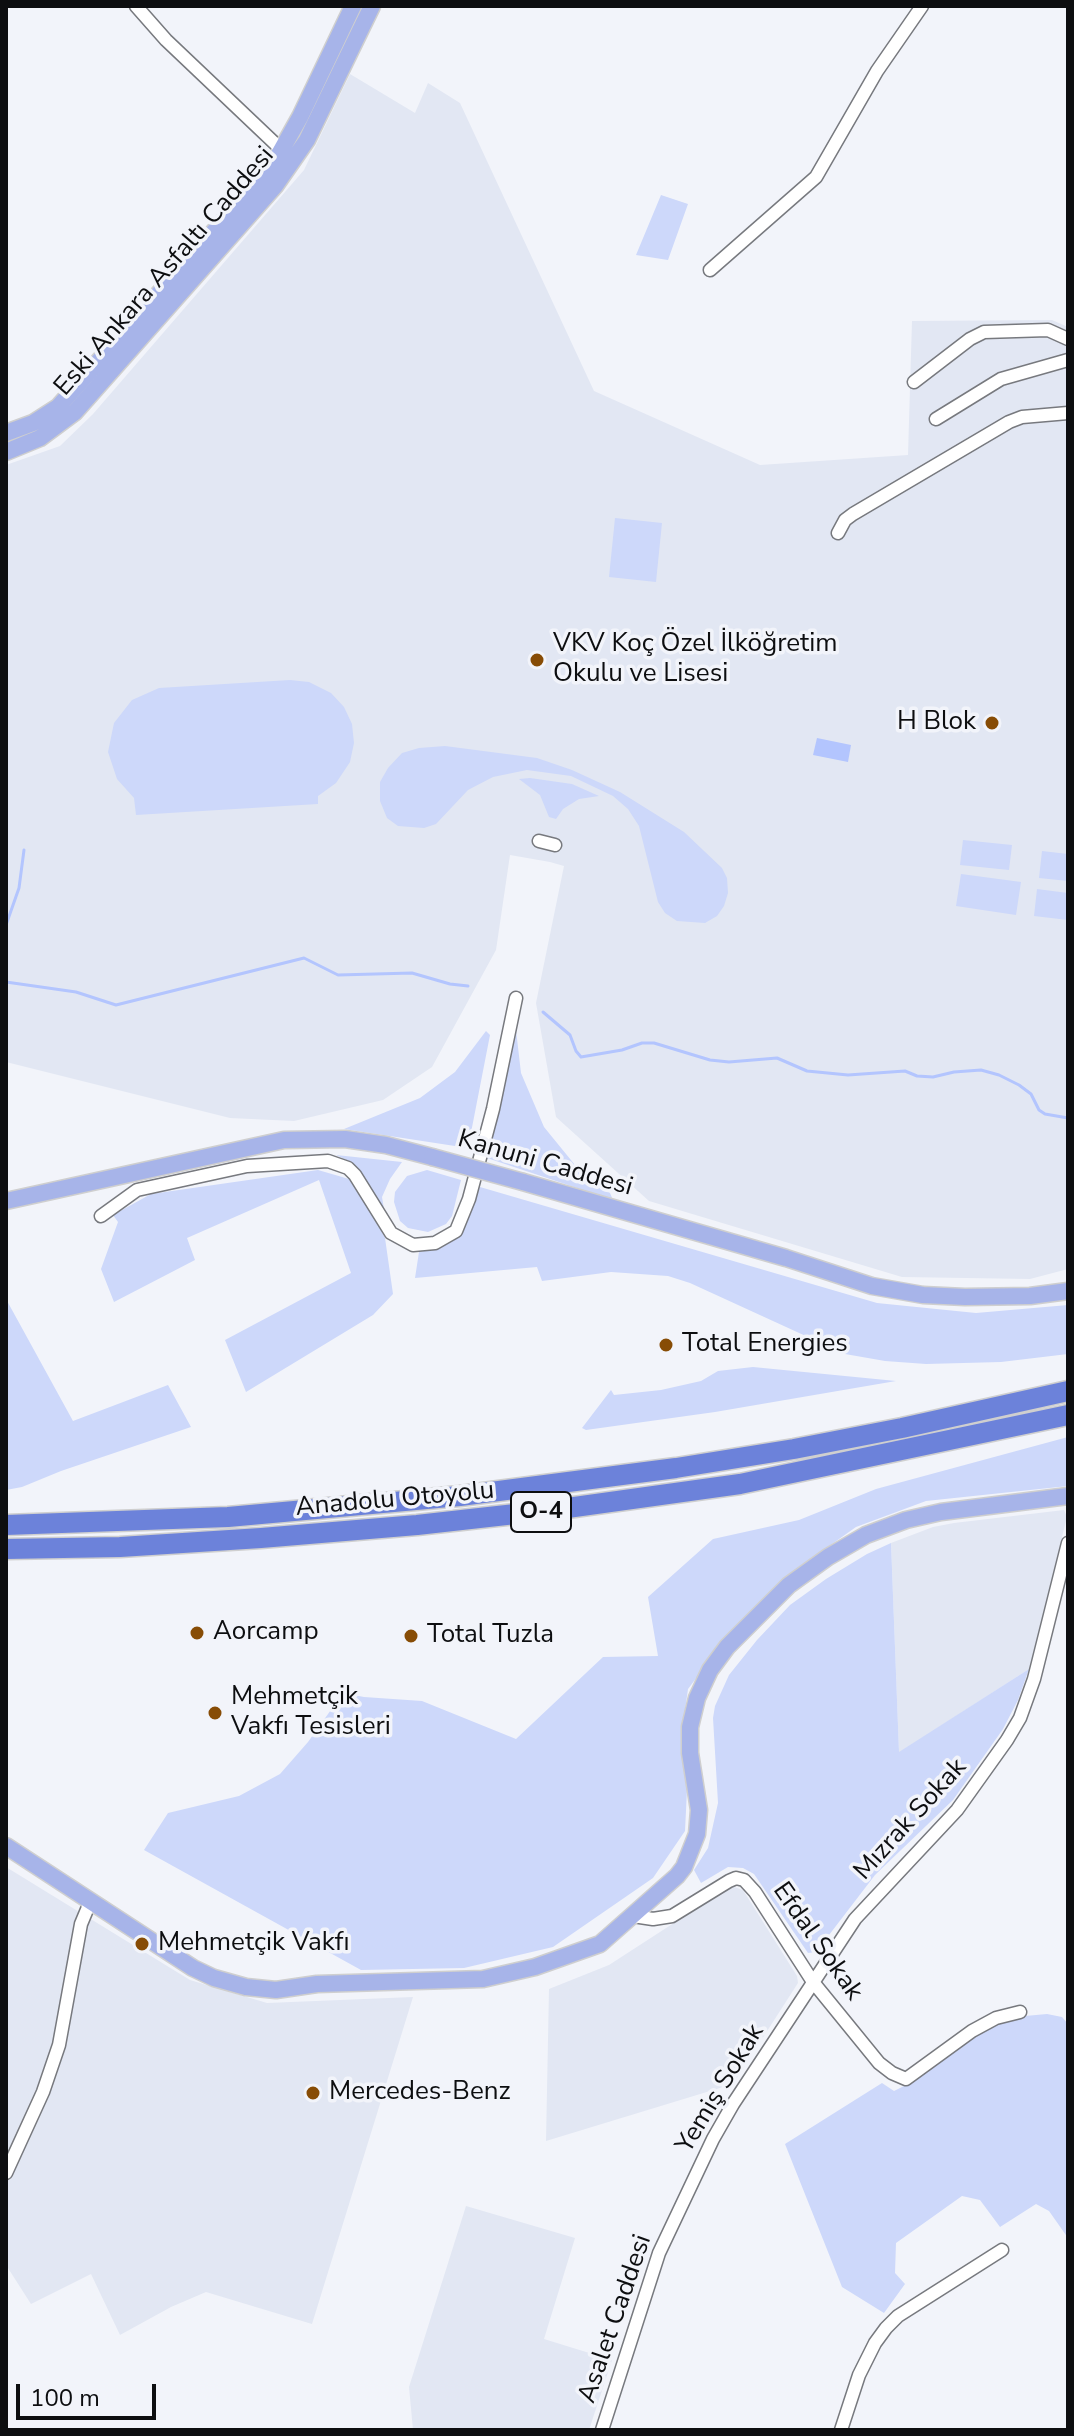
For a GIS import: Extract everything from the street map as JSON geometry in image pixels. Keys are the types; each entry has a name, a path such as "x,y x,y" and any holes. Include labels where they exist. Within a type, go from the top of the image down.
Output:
{"highway":[{"name":"Anadolu Otoyolu","path":"6,1525 228,1517 460,1496 794,1449 1068,1391"},
{"name":"Anadolu Otoyolu","path":"6,1549 120,1547 261,1538 560,1509 740,1484 1068,1415"}],"main road":[{"name":"Eski Ankara Asfaltı Caddesi","path":"6,433 33,423 58,407 289,156 353,6"},
{"name":"Eski Ankara Asfaltı Caddesi","path":"6,452 40,438 75,412 160,319 318,120 372,6"},
{"name":"Kanuni Caddesi","path":"6,1201 284,1140 345,1139 386,1145 523,1182 872,1286 923,1295 965,1297 1030,1296 1068,1291"},
{"path":"6,1846 204,1973 246,1987 276,1990 317,1984 483,1979 535,1967 600,1944 677,1876 689,1857 697,1834 699,1810 690,1753 690,1727 697,1698 710,1670 727,1647 789,1585 866,1535 906,1520 941,1512 1068,1496"}],"street":[{"path":"136,6 166,40 289,156"},
{"path":"710,270 816,177 877,71 922,6"},
{"path":"914,382 970,339 984,332 1048,330 1068,339"},
{"path":"936,419 1001,379 1068,360"},
{"path":"838,533 845,520 853,514 1009,422 1022,417 1068,413"},
{"path":"539,841 555,845"},
{"path":"101,1216 137,1190 247,1166 328,1161 348,1168 355,1175 391,1233 413,1245 435,1243 456,1231 469,1199 493,1109 516,998"},
{"name":"Mızrak Sokak","path":"813,1982 869,1901 957,1810 1020,1718 1034,1679 1068,1543"},
{"name":"Efdal Sokak","path":"633,1916 653,1919 672,1916 729,1881 736,1878 744,1880 813,1982 879,2063 906,2079 972,2031 996,2018 1020,2012"},
{"path":"6,2173 43,2092 59,2045 81,1924 91,1900"},
{"name":"Yemiş Sokak","path":"673,2222 733,2104 813,1982"},
{"name":"Asalet Caddesi","path":"602,2430 652,2276 673,2222"},
{"path":"841,2430 859,2375 886,2328 898,2316 1002,2250"}],"shaded area":[{"name":"VKV Koç Özel İlköğretim Okulu ve Lisesi","path":"350,74 415,113 428,83 460,103 594,391 760,465 908,455 912,321 1052,320 1068,327 1068,1269 1030,1279 902,1277 649,1201 556,1117 536,1003 564,866 550,862 510,855 496,950 432,1067 383,1100 294,1121 230,1118 6,1062 6,465 60,446 93,414 304,170"},
{"path":"661,195 688,204 668,260 636,255"},
{"path":"615,518 662,523 656,582 609,577"},
{"path":"290,680 309,682 331,693 344,707 352,724 354,743 350,762 336,783 318,796 318,804 136,815 134,798 117,779 108,752 114,723 132,700 159,688"},
{"path":"445,746 537,758 620,792 684,832 722,868 727,878 728,893 724,906 717,916 705,923 677,921 665,913 658,902 639,826 628,809 613,796 571,776 527,770 493,777 468,790 436,824 424,828 398,826 387,818 380,801 380,782 388,768 402,753"},
{"path":"519,779 572,784 599,796 579,799 563,809 556,819 549,817 540,795"},
{"path":"963,840 1012,845 1009,870 960,865"},
{"path":"1042,851 1068,854 1068,881 1039,878"},
{"path":"961,874 1021,882 1016,915 956,906"},
{"path":"1037,889 1068,893 1068,920 1034,916"},
{"path":"516,1030 521,1073 544,1127 575,1165 610,1193 613,1200 487,1158"},
{"path":"486,1031 490,1035 468,1148 344,1129 420,1098 455,1072"},
{"path":"336,1155 402,1162 382,1197 385,1215 351,1162"},
{"path":"318,1170 349,1179 360,1192 385,1238 393,1294 373,1315 246,1392 225,1340 351,1273 319,1180 187,1238 195,1260 114,1302 101,1269 118,1222 113,1215 151,1194"},
{"path":"427,1170 461,1180 452,1216 446,1224 428,1232 408,1228 400,1221 394,1202 395,1192 407,1176"},
{"path":"480,1187 877,1303 976,1313 1068,1305 1068,1354 1001,1362 926,1364 845,1354 690,1283 668,1276 611,1272 542,1281 537,1267 415,1278 419,1252 438,1248 461,1235"},
{"path":"6,1299 73,1421 168,1385 191,1427 6,1490"},
{"path":"753,1367 896,1381 715,1412 586,1430 582,1428 611,1390 614,1395 661,1390 701,1381 718,1371"},
{"path":"1068,1437 1068,1486 926,1501 856,1527 794,1571 734,1628 688,1689 682,1732 687,1790 685,1831 653,1878 553,1947 464,1968 361,1970 144,1850 168,1813 239,1796 280,1774 308,1742 343,1693 422,1701 516,1739 603,1657 658,1656 648,1597 713,1539 799,1520 876,1489"},
{"path":"1064,1510 1067,1517 1029,1669 899,1753 891,1543 933,1527"},
{"path":"891,1543 899,1752 1029,1669 1003,1729 953,1800 875,1875 816,1952 808,1953 754,1874 743,1868 728,1867 701,1883 694,1870 708,1848 718,1803 715,1706 729,1675 790,1605 826,1579"},
{"path":"6,1867 190,1980 267,2003 413,1997 312,2324 206,2292 120,2335 91,2274 31,2304 6,2265"},
{"path":"731,1886 743,1890 797,1976 798,1983 733,2084 546,2141 549,1989 609,1965"},
{"path":"1047,2014 1062,2017 1068,2024 1068,2238 1049,2211 1036,2204 1000,2227 980,2200 962,2196 896,2243 895,2273 905,2284 884,2313 842,2287 785,2144 882,2083 894,2091 904,2086 984,2028 1014,2017"},
{"path":"466,2206 575,2238 544,2339 612,2360 589,2430 413,2430 409,2387"}],"water":[{"path":"817,738 851,745 848,762 813,755"}],"waterway":[{"path":"6,925 19,888 24,850"},
{"path":"6,982 76,992 116,1005 304,958 338,975 412,973 468,986"},
{"path":"543,1012 570,1035 581,1057 654,1043 710,1060 729,1062 777,1058 807,1071 848,1075 905,1071 933,1077 981,1070 1019,1085 1031,1094 1039,1110 1045,1114 1068,1118"}],"place":[{"name":"VKV Koç Özel İlköğretim Okulu ve Lisesi","path":"537,660"},
{"name":"H Blok","path":"992,723"},
{"name":"Total Energies","path":"666,1345"},
{"name":"Aorcamp","path":"197,1633"},
{"name":"Total Tuzla","path":"411,1636"},
{"name":"Mehmetçik Vakfı Tesisleri","path":"215,1713"},
{"name":"Mehmetçik Vakfı","path":"142,1944"},
{"name":"Mercedes-Benz","path":"313,2093"}]}
